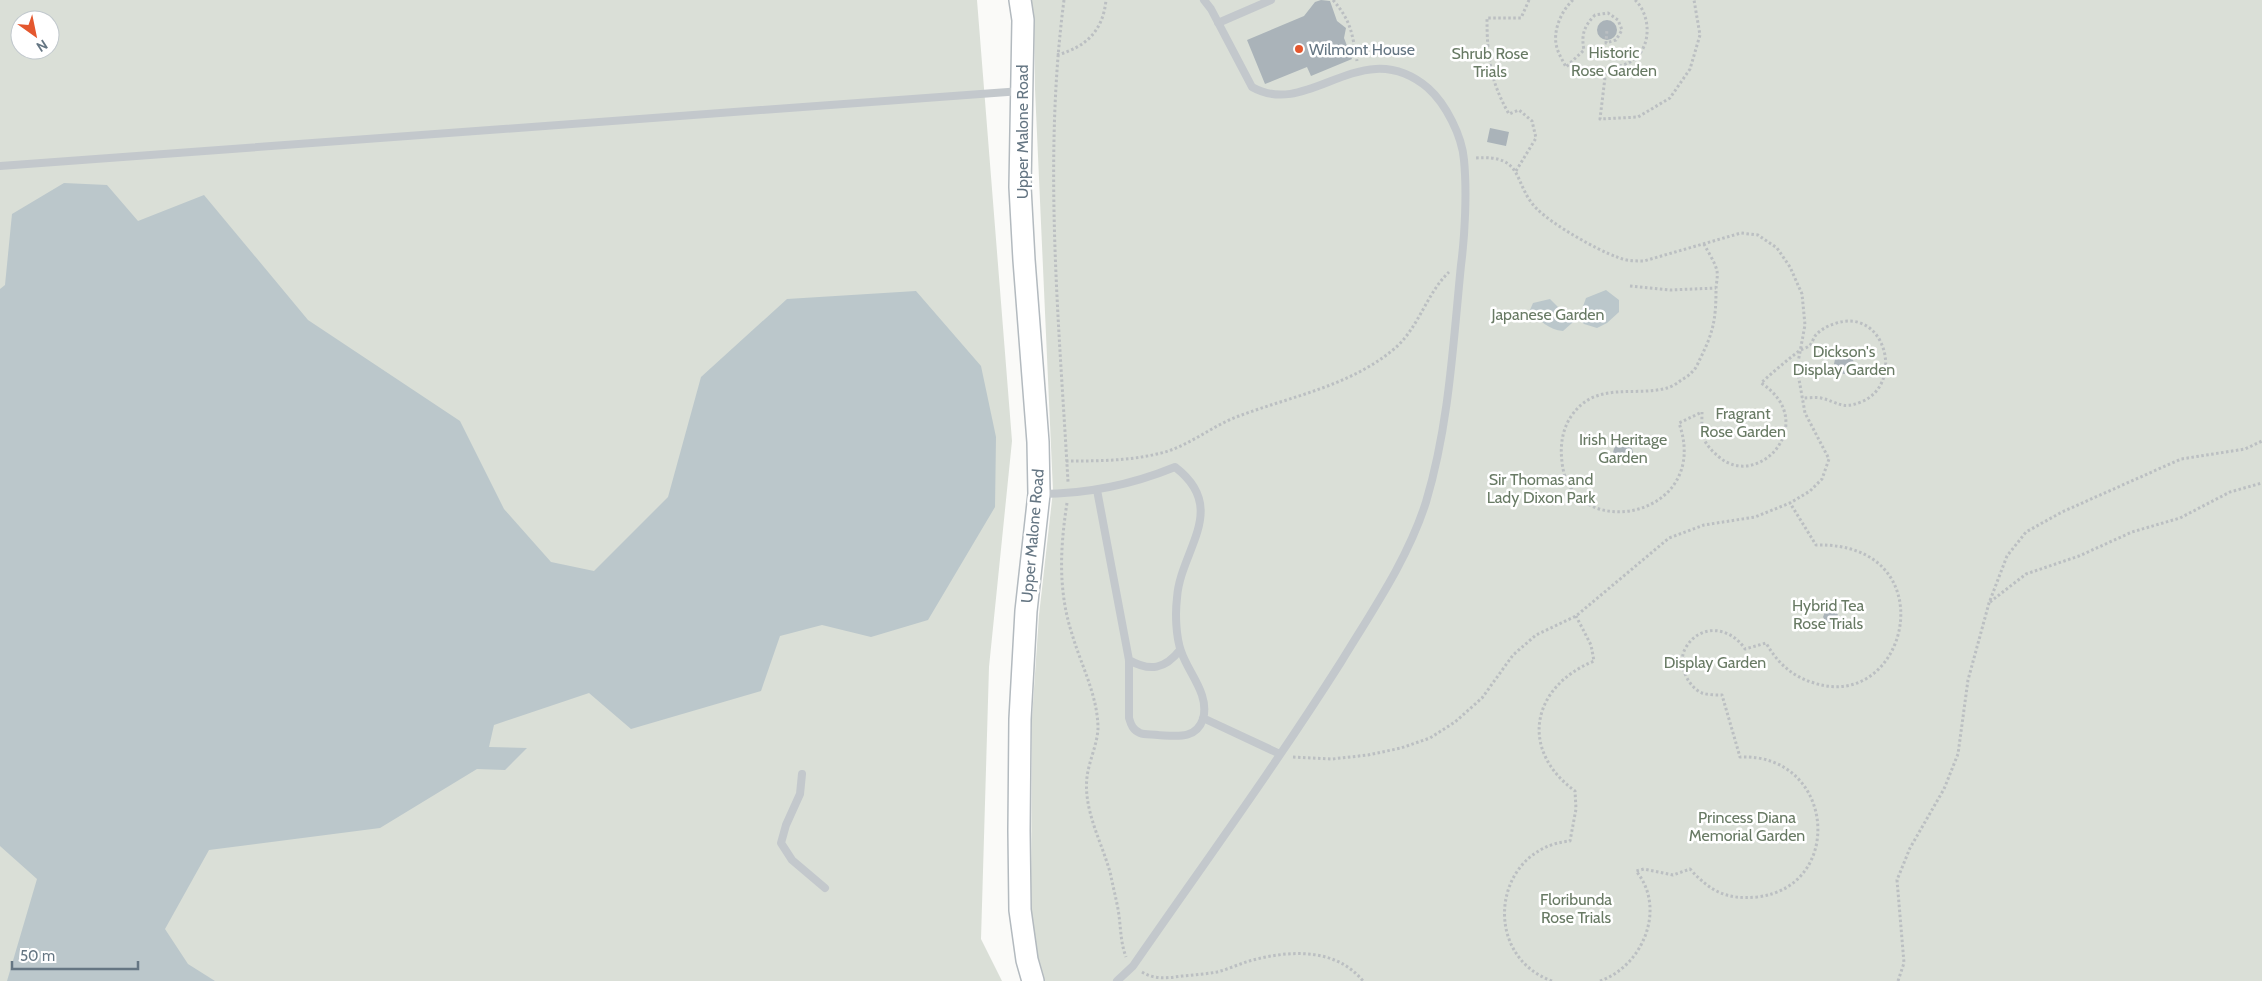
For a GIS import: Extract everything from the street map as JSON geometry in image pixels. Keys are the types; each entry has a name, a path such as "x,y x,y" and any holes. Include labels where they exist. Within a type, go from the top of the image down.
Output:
{"main road":[{"name":"Upper Malone Road","path":"1020,0 1023,20 1021,196 1038,442 1039,494 1026,610 1020,728 1020,910 1027,960 1033,981"}],"lane":[{"path":"1117,981 1133,966 1306,717 1381,597 1404,553 1425,504 1446,414 1462,264 1464,159 1458,135 1446,112 1431,91 1415,78 1392,69 1367,68 1295,93 1263,93 1252,87 1204,0"},
{"path":"1218,23 1271,0"},
{"path":"0,166 1022,90"},
{"path":"1039,494 1097,490 1141,481 1175,467 1186,475 1196,488 1201,510 1197,539 1183,569 1176,598 1180,650 1198,685 1203,702 1203,718 1196,731 1185,737 1140,733 1132,727 1129,718 1129,660 1097,490"},
{"path":"1129,660 1141,666 1158,667 1172,660 1180,650"},
{"path":"1203,718 1280,754"},
{"path":"802,774 800,794 786,825 781,843 792,860 825,888"}],"path":[{"path":"1064,0 1057,55 1053,122 1055,232 1069,493 1061,557 1062,595 1071,634 1086,673 1094,703 1098,729 1087,777 1088,799 1118,909 1121,944 1133,966 1145,974 1160,979 1218,972 1253,960 1290,953 1319,955 1344,963 1363,981"},
{"path":"1057,55 1083,45 1096,30 1104,11 1106,0"},
{"path":"1333,0 1342,10 1352,28 1360,71"},
{"path":"1516,171 1536,138 1532,121 1519,110 1509,114 1496,92 1491,74 1487,18 1521,18 1529,0"},
{"path":"1573,0 1564,8 1557,27 1556,47 1566,67 1584,50 1582,39 1584,29 1595,16 1608,13 1618,20 1622,30 1616,40 1606,43 1608,30"},
{"path":"1635,0 1645,13 1648,31 1645,45 1634,59 1622,66 1606,69 1600,119 1638,117 1670,98 1690,69 1700,35 1694,0"},
{"path":"1280,754 1297,758 1332,759 1401,748 1430,738 1455,722 1482,698 1512,656 1536,635 1576,616 1669,538 1704,525 1755,516 1790,503 1810,491 1822,479 1828,459 1804,413 1797,368 1805,325 1802,294 1790,267 1777,248 1758,235 1741,233 1644,261 1629,261 1580,238 1537,209 1516,171 1508,164 1498,159 1464,159"},
{"path":"1704,244 1717,271 1716,288 1712,334 1693,372 1669,388 1641,392 1621,390 1602,394 1584,403 1572,415 1563,434 1561,450 1563,473 1574,491 1590,505 1610,512 1630,512 1650,506 1667,494 1679,476 1684,456 1683,435 1679,423 1702,412 1704,438 1712,451 1723,460 1736,465 1750,465 1764,460 1774,452 1782,440 1786,426 1785,413 1780,400 1761,383 1800,350 1809,346 1816,335 1825,328 1849,321 1863,324 1873,330 1881,340 1886,353 1886,367 1883,380 1875,392 1864,401 1849,406 1835,404 1821,398 1802,398"},
{"path":"1066,461 1127,460 1159,454 1189,442 1238,416 1345,380 1395,349 1409,334 1441,280 1462,264"},
{"path":"1630,286 1670,290 1716,288"},
{"path":"1898,981 1904,963 1896,880 1910,848 1944,789 1958,754 1968,680 1989,603 2007,556 2026,532 2062,512 2181,459 2246,449 2262,441"},
{"path":"1989,603 2026,574 2078,556 2132,532 2180,518 2230,492 2262,483"},
{"path":"1600,981 1626,966 1637,953 1644,939 1649,907 1647,891 1636,870 1644,868 1673,875 1690,869 1715,892 1746,898 1763,896 1779,891 1792,883 1812,858 1819,828 1811,797 1803,784 1792,772 1780,764 1763,758 1740,758 1722,695 1703,693 1694,686 1686,676 1682,660 1685,649 1690,642 1697,636 1711,630 1727,632 1734,636 1745,649 1766,643 1774,657 1788,671 1822,686 1840,687 1858,683 1875,673 1890,657 1898,641 1901,621 1900,602 1894,584 1883,568 1869,555 1851,548 1816,545 1790,503"},
{"path":"1552,981 1528,967 1512,946 1504,919 1509,887 1519,866 1531,855 1545,847 1558,842 1570,841 1576,808 1575,791 1560,780 1549,765 1542,747 1539,729 1542,710 1549,695 1561,680 1575,668 1594,661 1592,645 1576,616"}],"green space":[{"path":"0,0 977,0 1012,441 989,667 981,939 1002,981 0,981"},
{"name":"Sir Thomas and Lady Dixon Park","path":"1030,0 2262,0 2262,981 1043,981 1036,956 1031,908 1032,718 1039,615 1053,491 1035,89 1034,20"}],"shaded area":[{"path":"64,183 107,185 138,221 204,195 308,320 460,421 504,509 551,562 594,571 668,497 701,377 787,299 916,291 981,366 996,437 995,507 928,620 871,637 822,625 780,636 761,691 631,729 589,693 494,725 489,747 527,748 505,770 477,769 380,828 209,850 165,929 188,964 215,981 7,981 37,879 0,846 0,289 5,285 12,214"},
{"path":"1606,290 1619,300 1619,312 1607,323 1597,328 1584,324 1580,320 1572,323 1563,331 1553,329 1530,310 1533,303 1550,299 1567,316 1581,312 1586,298"}],"building":[{"name":"Wilmont House","path":"1321,0 1330,1 1337,21 1346,28 1344,38 1352,59 1311,76 1307,67 1265,84 1247,40 1304,16 1315,2"},
{"path":"1607,20 1614,23 1617,30 1614,37 1607,40 1600,37 1597,30 1600,23"},
{"path":"1490,128 1509,132 1506,146 1487,142"},
{"path":"1844,354 1851,357 1854,364 1851,371 1844,374 1837,371 1834,364 1837,357"},
{"path":"1623,443 1630,446 1633,453 1630,460 1623,463 1616,460 1613,453 1616,446"},
{"path":"1833,607 1838,615 1836,621 1826,622 1823,617 1825,612"}],"place":[{"name":"Wilmont House","path":"1299,49"}],"park label":[{"name":"Historic Rose Garden","path":"1614,61"},
{"name":"Shrub Rose Trials","path":"1490,62"},
{"name":"Japanese Garden","path":"1548,314"},
{"name":"Dickson's Display Garden","path":"1844,360"},
{"name":"Fragrant Rose Garden","path":"1743,422"},
{"name":"Irish Heritage Garden","path":"1623,448"},
{"name":"Hybrid Tea Rose Trials","path":"1828,614"},
{"name":"Display Garden","path":"1715,662"},
{"name":"Princess Diana Memorial Garden","path":"1747,826"},
{"name":"Floribunda Rose Trials","path":"1576,908"}]}
